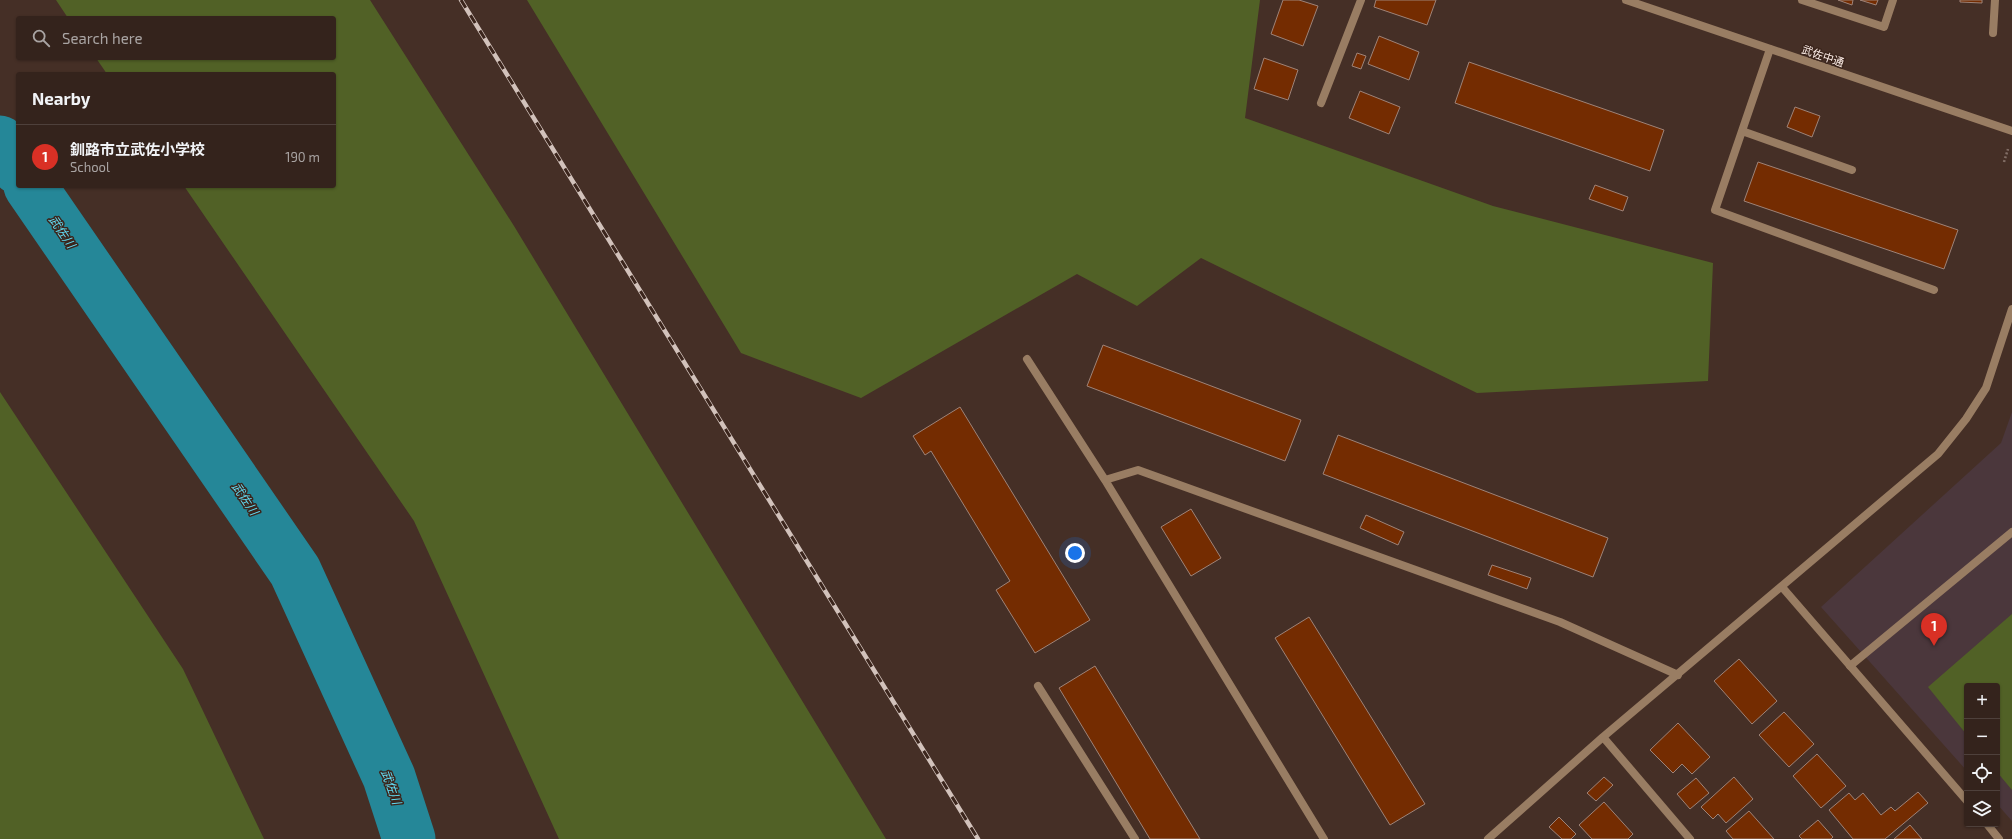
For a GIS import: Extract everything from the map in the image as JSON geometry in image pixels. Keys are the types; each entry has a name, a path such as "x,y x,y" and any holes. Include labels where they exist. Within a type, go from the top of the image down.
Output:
{"street":[{"path":"1321,103 1361,0"},
{"name":"武佐中通","path":"1626,0 2012,131"},
{"path":"1802,0 1884,27 1893,0"},
{"path":"1993,33 1996,0"},
{"path":"1770,49 1715,210 1934,290"},
{"path":"1742,131 1852,170"},
{"path":"1488,839 1603,738 1938,454 1966,419 1986,388 2012,310"},
{"path":"1027,359 1105,480 1324,839"},
{"path":"1105,480 1138,470 1560,622 1678,675"},
{"path":"1850,666 2012,532"},
{"path":"1782,587 1964,798"},
{"path":"1038,686 1135,839"},
{"path":"1603,738 1690,839"},
{"path":"1990,827 2000,839"}],"shaded area":[{"path":"2012,412 2012,821 2000,807 2000,683 1964,683 1964,768 1821,607 2001,443"}],"green space":[{"path":"56,0 370,0 514,226 886,839 559,839 414,521 185,188 336,188 336,72 106,72 97,60 336,60 336,16 67,16"},
{"path":"527,0 1260,0 1245,118 1493,206 1713,263 1708,381 1477,393 1201,258 1137,306 1077,274 861,398 741,353"},
{"path":"0,392 183,669 264,839 0,839"},
{"path":"2012,614 2012,790 2000,776 2000,683 1964,683 1964,731 1928,687"}],"building":[{"path":"1283,0 1299,0 1318,6 1303,46 1271,34"},
{"path":"1376,0 1436,0 1427,25 1374,7"},
{"path":"1838,0 1853,0 1852,5"},
{"path":"1860,0 1878,0 1876,5"},
{"path":"1960,0 1982,0 1982,3 1960,2"},
{"path":"1379,36 1419,52 1409,80 1368,64"},
{"path":"1357,53 1366,56 1361,69 1352,66"},
{"path":"1264,58 1298,70 1288,100 1254,89"},
{"path":"1469,62 1664,130 1650,171 1455,103"},
{"path":"1360,91 1400,107 1389,134 1349,118"},
{"path":"1795,107 1820,116 1812,137 1787,127"},
{"path":"1758,162 1958,230 1944,269 1744,201"},
{"path":"1595,185 1628,197 1623,211 1589,199"},
{"path":"1103,345 1301,420 1285,461 1087,386"},
{"path":"960,407 1090,620 1035,653 996,590 1010,581 931,451 925,455 913,436"},
{"path":"1338,435 1608,538 1593,577 1323,474"},
{"path":"1191,509 1221,558 1191,576 1161,527"},
{"path":"1366,515 1404,532 1398,545 1360,528"},
{"path":"1492,565 1531,578 1527,589 1488,575"},
{"path":"1309,617 1425,804 1390,825 1275,638"},
{"path":"1739,659 1777,701 1752,724 1714,681"},
{"path":"1095,666 1200,839 1150,839 1059,688"},
{"path":"1784,712 1814,744 1789,767 1759,735"},
{"path":"1678,723 1710,757 1692,774 1682,764 1673,773 1650,750"},
{"path":"1817,754 1846,786 1821,808 1793,776"},
{"path":"1604,777 1613,785 1596,801 1587,793"},
{"path":"1734,777 1753,799 1726,823 1718,814 1713,819 1701,807"},
{"path":"1696,778 1709,793 1690,809 1677,794"},
{"path":"1918,792 1928,803 1885,839 1853,839 1829,810 1849,793 1855,800 1863,793 1881,815 1891,807 1895,811"},
{"path":"1604,802 1633,834 1628,839 1592,839 1579,825"},
{"path":"1749,811 1774,839 1733,839 1726,831"},
{"path":"1559,817 1576,834 1571,839 1562,839 1549,827"},
{"path":"1818,820 1833,837 1831,839 1802,839 1799,836"},
{"path":"1910,825 1922,839 1894,839"}],"waterway":[{"name":"武佐川","path":"0,142 16,165"},
{"name":"武佐川","path":"31,188 295,571 389,777 409,839"}],"railway":[{"path":"461,0 978,839"}],"place":[{"name":"釧路市立武佐小学校","path":"1934,646"}]}
